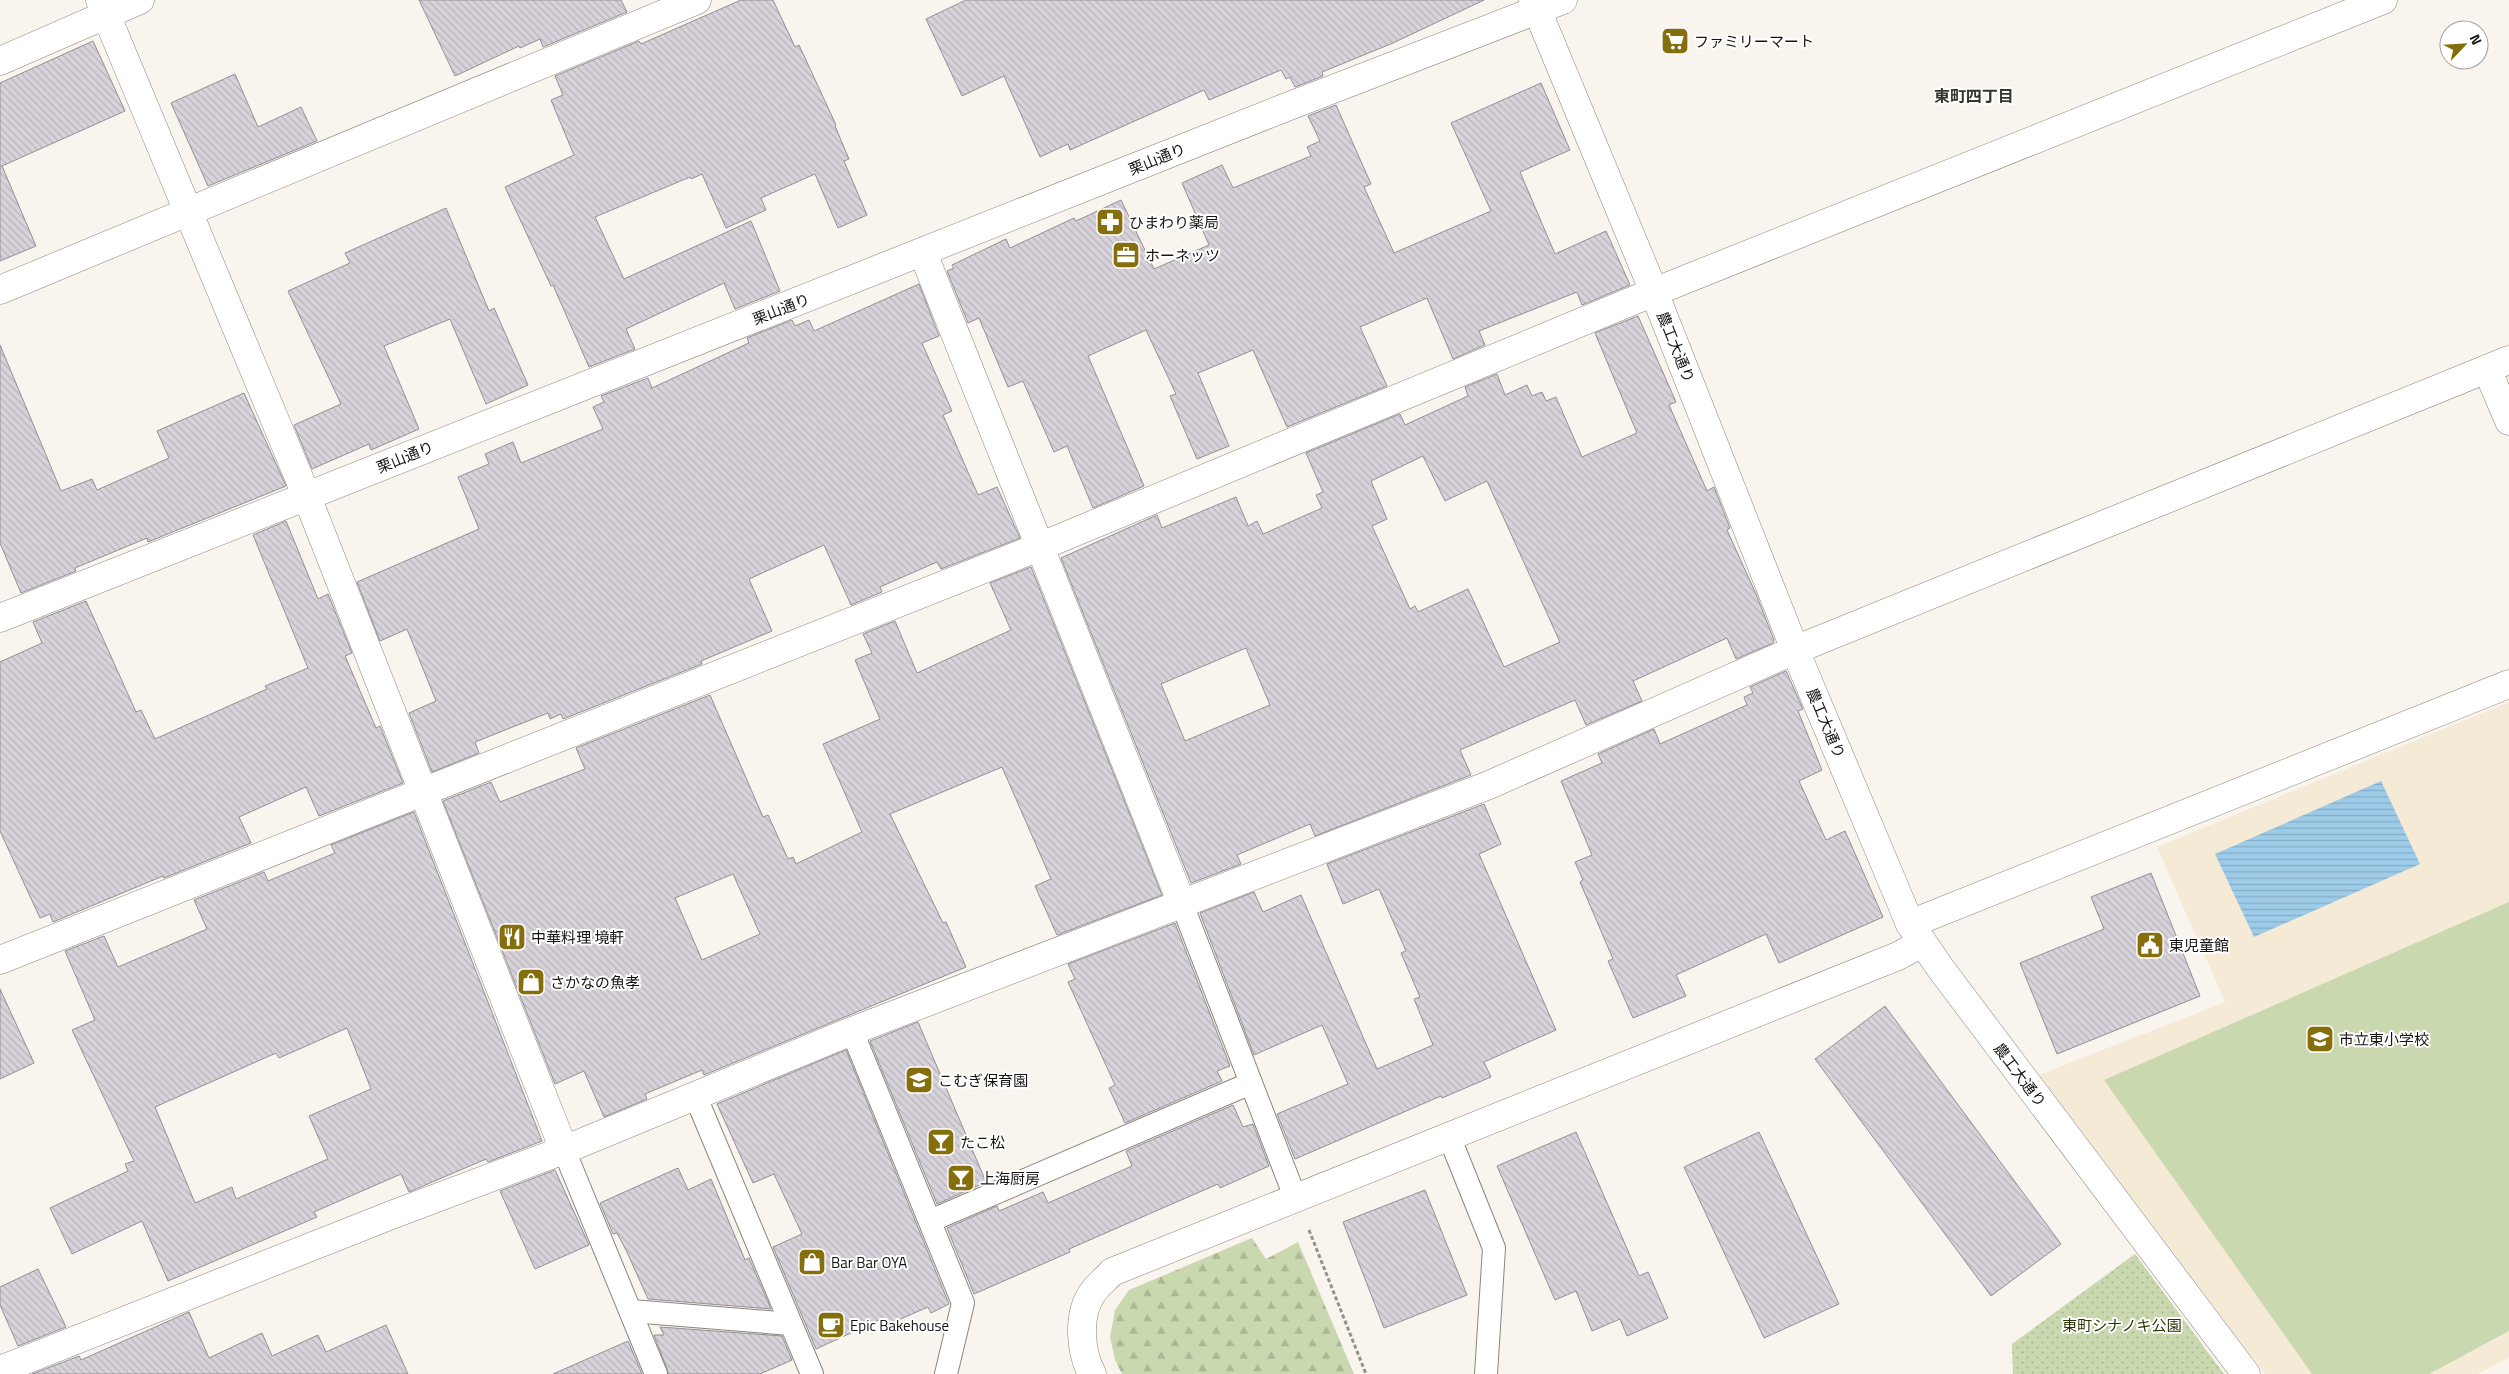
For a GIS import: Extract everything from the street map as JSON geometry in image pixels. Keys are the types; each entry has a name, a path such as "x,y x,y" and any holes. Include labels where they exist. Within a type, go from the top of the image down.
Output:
{"street":[{"path":"0,61 103,7 140,0"},
{"path":"0,290 189,213 697,0"},
{"name":"栗山通り","path":"0,618 922,253 1535,5 1563,0"},
{"path":"0,960 1039,547 1654,292 2374,2"},
{"name":"農工大通り","path":"1535,5 1654,292 1795,650 1916,934 2246,1374"},
{"path":"103,7 307,497 564,1150"},
{"path":"922,253 1182,904"},
{"path":"0,1370 394,1214 564,1150 852,1031 1489,785 1795,650 2498,364 2509,420"},
{"path":"1092,1374 1086,1362 1082,1331 1084,1310 1093,1291 1112,1272 1889,960 1916,934 2509,684"}],"lane":[{"path":"1182,904 1296,1197"},
{"path":"852,1031 963,1303 946,1374"},
{"path":"930,1221 1251,1083"},
{"path":"695,1096 812,1374"},
{"path":"1449,1136 1494,1248 1486,1374"},
{"path":"564,1150 656,1374"},
{"path":"631,1312 791,1324"}],"path":[{"path":"1296,1197 1366,1374"}],"shaded area":[{"name":"市立東小学校","path":"2509,702 2509,1357 2478,1374 2265,1374 2039,1075 2225,1002 2157,847"}],"green space":[{"path":"2509,902 2509,1331 2429,1374 2312,1374 2104,1080"},
{"path":"1252,1238 1266,1259 1298,1242 1354,1374 1122,1374 1115,1360 1110,1337 1115,1310 1129,1290"},
{"name":"東町シナノキ公園","path":"2135,1254 2224,1374 2013,1374 2012,1344"}],"water":[{"path":"2381,781 2420,864 2254,937 2215,854"}],"building":[{"path":"419,0 621,0 627,12 543,47 540,39 520,48 519,46 455,76"},
{"path":"741,0 773,0 795,47 799,45 836,125 849,159 844,161 867,215 838,228 815,174 761,198 766,210 726,228 702,174 691,179 690,177 595,217 624,279 751,221 780,291 735,309 724,283 626,329 635,349 589,367 553,285 551,286 505,187 574,155 551,100 563,95 555,76 639,41 641,44"},
{"path":"966,0 1484,0 1393,43 1322,72 1323,76 1295,87 1290,77 1286,79 1281,70 1209,100 1204,90 1070,150 1068,144 1040,157 1004,76 962,96 926,19"},
{"path":"93,41 125,111 2,166 36,246 0,261 0,83"},
{"path":"235,74 258,127 301,107 317,141 208,186 171,103"},
{"path":"1541,83 1570,150 1520,172 1555,254 1606,231 1630,285 1582,305 1577,292 1479,331 1485,345 1453,359 1427,298 1360,327 1387,386 1287,427 1253,350 1198,373 1229,446 1197,459 1170,396 1176,394 1146,330 1088,356 1144,486 1093,508 1067,446 1054,452 1023,381 1008,387 979,318 968,323 947,271 954,268 952,265 1006,239 1010,248 1074,218 1076,221 1121,200 1154,269 1209,245 1182,183 1222,165 1233,188 1311,156 1307,147 1320,141 1308,116 1336,105 1371,184 1364,187 1394,253 1491,211 1451,123"},
{"path":"446,208 489,311 494,308 528,385 486,404 450,319 384,346 419,429 371,450 369,444 312,469 294,425 341,404 288,291 350,263 345,253"},
{"path":"919,284 939,336 922,343 952,411 943,415 978,495 997,487 1020,538 941,569 937,562 880,587 882,592 851,605 824,545 749,579 772,631 701,661 702,664 563,719 561,714 550,719 548,713 475,742 479,753 432,772 409,713 436,701 407,629 380,641 357,582 479,529 458,477 489,464 485,454 513,442 521,463 603,429 593,407 604,402 601,396 648,378 652,388 749,343 747,338 792,320 795,326 809,320 814,331"},
{"path":"1638,316 1676,402 1669,405 1707,491 1714,487 1730,528 1727,530 1756,594 1774,640 1773,643 1736,659 1727,638 1633,681 1642,701 1586,725 1575,700 1460,750 1471,775 1315,836 1310,824 1237,855 1241,864 1191,883 1061,558 1157,515 1162,528 1236,497 1248,526 1257,521 1263,534 1322,508 1316,495 1323,492 1306,453 1400,414 1405,425 1468,396 1465,387 1497,374 1505,395 1527,385 1532,396 1542,392 1546,401 1556,397 1582,457 1637,433 1595,333","holes":["1423,456 1445,501 1487,481 1560,642 1504,667 1468,589 1418,612 1415,606 1410,609 1372,526 1387,519 1371,481","1246,648 1270,705 1185,741 1161,684"]},
{"path":"0,345 61,491 92,479 97,490 169,458 157,431 244,393 286,486 148,542 147,538 75,568 76,571 21,593 0,543"},
{"path":"286,521 318,599 328,594 352,653 345,656 376,728 380,726 403,783 319,816 306,787 239,817 251,843 164,878 163,876 53,922 50,914 40,918 0,831 0,662 42,643 33,622 86,601 136,712 141,710 155,739 267,689 265,686 308,668 253,535"},
{"path":"1031,567 1162,895 1057,935 1035,886 1051,879 1002,767 890,814 943,923 946,922 966,967 704,1075 702,1070 645,1094 647,1099 604,1117 584,1071 555,1084 443,801 491,782 500,802 585,769 576,748 710,695 763,817 768,815 788,859 793,857 796,864 862,832 823,744 880,719 855,660 872,653 863,634 895,621 917,673 1011,630 990,583","holes":["733,874 760,934 702,960 675,898"]},
{"path":"1786,671 1803,709 1798,711 1822,770 1799,781 1826,840 1845,831 1883,917 1779,963 1766,934 1676,975 1686,996 1633,1018 1608,961 1613,959 1580,882 1583,880 1575,862 1592,855 1561,781 1602,763 1598,754 1654,729 1660,744 1747,705 1744,697 1753,693 1750,687"},
{"path":"1484,804 1501,844 1479,854 1556,1030 1484,1062 1491,1077 1442,1098 1441,1096 1295,1159 1277,1114 1348,1084 1322,1025 1254,1055 1200,913 1254,892 1263,912 1301,895 1377,1069 1433,1045 1414,999 1420,997 1401,953 1406,951 1379,889 1343,904 1327,864"},
{"path":"414,812 542,1141 488,1162 486,1159 409,1192 401,1174 314,1212 317,1217 168,1281 142,1221 72,1254 50,1208 128,1171 125,1164 134,1161 72,1030 95,1020 65,951 104,936 118,967 207,929 194,900 264,872 268,881 335,853 331,845","holes":["347,1028 371,1089 309,1116 328,1159 236,1199 232,1187 195,1203 155,1107 276,1053 279,1058"]},
{"path":"2151,873 2200,996 2057,1054 2020,963 2104,929 2091,897"},
{"path":"1175,923 1230,1066 1217,1071 1222,1081 1125,1123 1109,1088 1115,1085 1068,982 1075,979 1068,964"},
{"path":"0,989 34,1063 0,1079"},
{"path":"1885,1006 2061,1244 1991,1296 1815,1059"},
{"path":"918,1022 986,1182 937,1204 870,1041"},
{"path":"846,1050 949,1304 931,1313 928,1307 882,1327 879,1320 816,1349 773,1247 802,1234 774,1174 753,1183 717,1104"},
{"path":"1233,1105 1243,1127 1253,1124 1269,1166 1220,1188 1218,1184 1069,1249 1070,1252 974,1294 947,1228 997,1206 999,1211 1043,1192 1048,1203 1132,1166 1126,1151"},
{"path":"1576,1132 1639,1276 1648,1272 1668,1318 1627,1336 1620,1319 1592,1331 1576,1291 1555,1300 1497,1166"},
{"path":"1759,1132 1839,1304 1764,1338 1684,1167"},
{"path":"678,1168 688,1190 711,1179 745,1260 749,1258 771,1309 648,1299 617,1233 613,1234 600,1203"},
{"path":"555,1170 589,1245 535,1269 500,1191"},
{"path":"1425,1190 1467,1295 1384,1328 1343,1222"},
{"path":"38,1269 66,1327 18,1346 0,1305 0,1287"},
{"path":"189,1312 209,1358 262,1333 272,1356 318,1335 326,1352 386,1325 408,1374 32,1374 79,1356 81,1360"},
{"path":"660,1327 782,1336 792,1360 760,1374 669,1374 654,1335 664,1335"},
{"path":"628,1341 642,1374 553,1374"}],"place":[{"name":"ファミリーマート","path":"1675,41"},
{"name":"ひまわり薬局","path":"1110,222"},
{"name":"ホーネッツ","path":"1126,255"},
{"name":"中華料理 境軒","path":"512,937"},
{"name":"東児童館","path":"2150,945"},
{"name":"さかなの魚孝","path":"531,982"},
{"name":"市立東小学校","path":"2320,1039"},
{"name":"こむぎ保育園","path":"919,1080"},
{"name":"たこ松","path":"941,1142"},
{"name":"上海厨房","path":"961,1178"},
{"name":"Bar Bar OYA","path":"812,1262"},
{"name":"Epic Bakehouse","path":"831,1325"}],"district":[{"name":"東町四丁目","path":"1974,96"}]}
